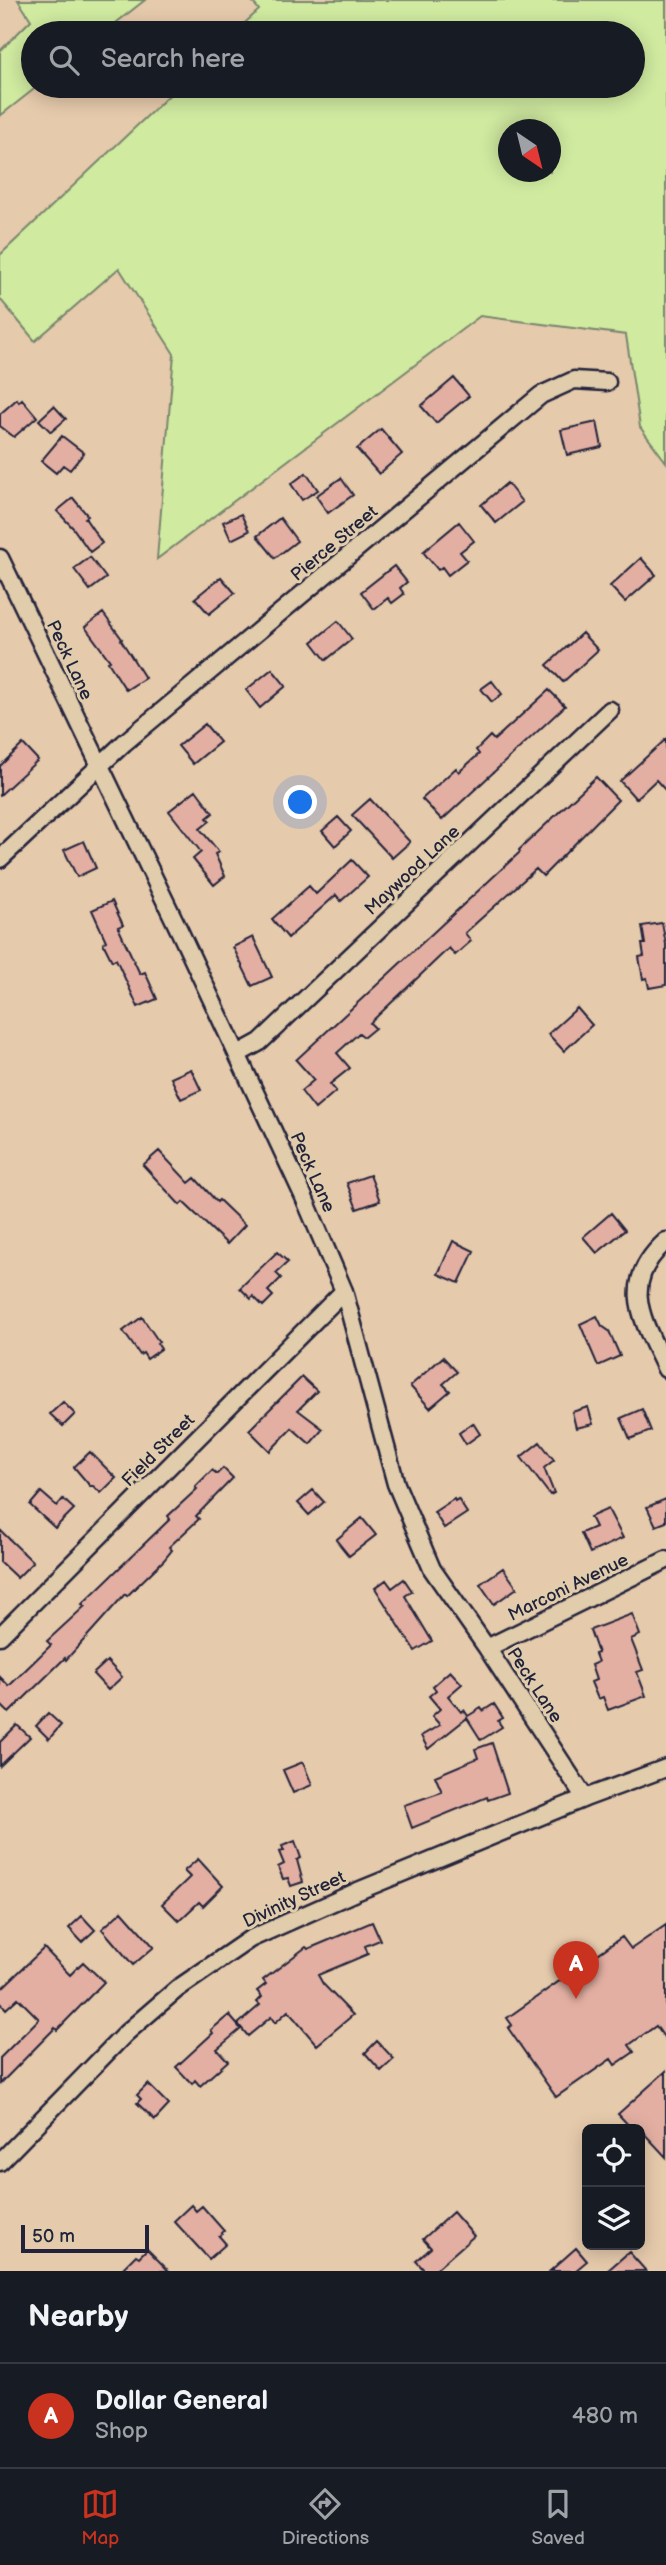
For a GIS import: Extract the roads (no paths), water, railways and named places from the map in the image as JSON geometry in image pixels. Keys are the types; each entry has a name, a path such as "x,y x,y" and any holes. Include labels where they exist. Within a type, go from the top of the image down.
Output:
{"street":[{"name":"Pierce Street","path":"0,859 99,765 541,395 575,380 607,382"},
{"name":"Peck Lane","path":"0,558 303,1195 344,1292 396,1484 432,1569 488,1648 585,1798"},
{"name":"Maywood Lane","path":"238,1054 260,1042 610,710"},
{"path":"666,1241 646,1263 637,1284 641,1315 666,1369"},
{"name":"Field Street","path":"0,1636 344,1292"},
{"name":"Marconi Avenue","path":"488,1648 666,1560"},
{"name":"Divinity Street","path":"0,2162 126,2033 177,1989 250,1939 358,1891 585,1798 666,1768"}],"place":[{"name":"Dollar General","path":"576,1999"}]}
